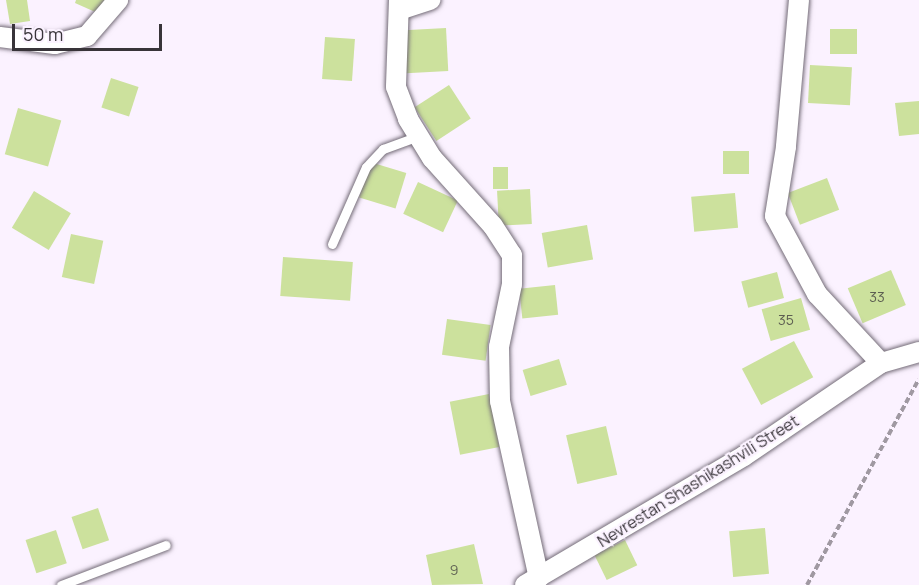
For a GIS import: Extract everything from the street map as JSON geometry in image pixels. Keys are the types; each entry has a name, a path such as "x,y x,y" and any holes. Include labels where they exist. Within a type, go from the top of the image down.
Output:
{"street":[{"path":"0,37 56,44 87,36 118,0"},
{"name":"Nevrestan Shashikashvili Street","path":"430,0 399,5 396,87 417,136 463,196 493,226 512,255 512,284 499,346 500,401 532,581 744,456 880,363 919,352"},
{"path":"798,0 786,147 775,216 817,294 880,363"}],"lane":[{"path":"332,244 366,167 382,149 417,136"},
{"path":"61,585 166,545"}],"path":[{"path":"807,585 919,379"}],"building":[{"path":"6,0 27,0 30,21 10,24"},
{"path":"76,0 109,0 102,15 75,3"},
{"path":"446,28 448,71 406,73 404,30"},
{"path":"830,29 857,29 857,54 830,54"},
{"path":"325,37 355,39 352,81 322,79"},
{"path":"810,65 852,67 850,105 808,103"},
{"path":"111,78 139,87 129,116 101,107"},
{"path":"449,85 471,119 436,141 415,107"},
{"path":"919,101 919,134 899,136 895,103"},
{"path":"18,108 61,120 48,167 5,154"},
{"path":"723,151 749,151 749,174 723,174"},
{"path":"370,162 406,173 396,208 359,197"},
{"path":"493,167 508,167 508,189 493,189"},
{"path":"827,178 839,210 800,225 788,193"},
{"path":"418,182 458,201 443,232 403,214"},
{"path":"530,189 532,224 499,226 497,191"},
{"path":"34,191 71,213 49,250 12,228"},
{"path":"735,193 738,228 694,232 691,197"},
{"path":"587,225 593,259 548,267 542,233"},
{"path":"71,234 103,241 94,284 62,277"},
{"path":"283,257 353,262 350,301 280,296"},
{"path":"891,270 906,305 863,323 848,288"},
{"path":"777,272 784,298 748,308 741,282"},
{"path":"555,285 558,315 522,319 519,289"},
{"path":"801,298 810,330 771,341 762,309"},
{"path":"447,319 491,325 486,361 442,355"},
{"path":"794,341 813,377 761,405 742,369"},
{"path":"559,359 567,385 531,396 523,370"},
{"path":"489,394 499,447 460,455 450,402"},
{"path":"606,426 617,475 577,484 566,435"},
{"path":"98,508 109,540 83,549 72,517"},
{"path":"765,528 769,574 733,577 729,531"},
{"path":"56,530 67,563 36,573 26,540"},
{"path":"625,540 637,565 607,580 594,555"},
{"path":"474,544 483,584 432,585 426,555"}]}
